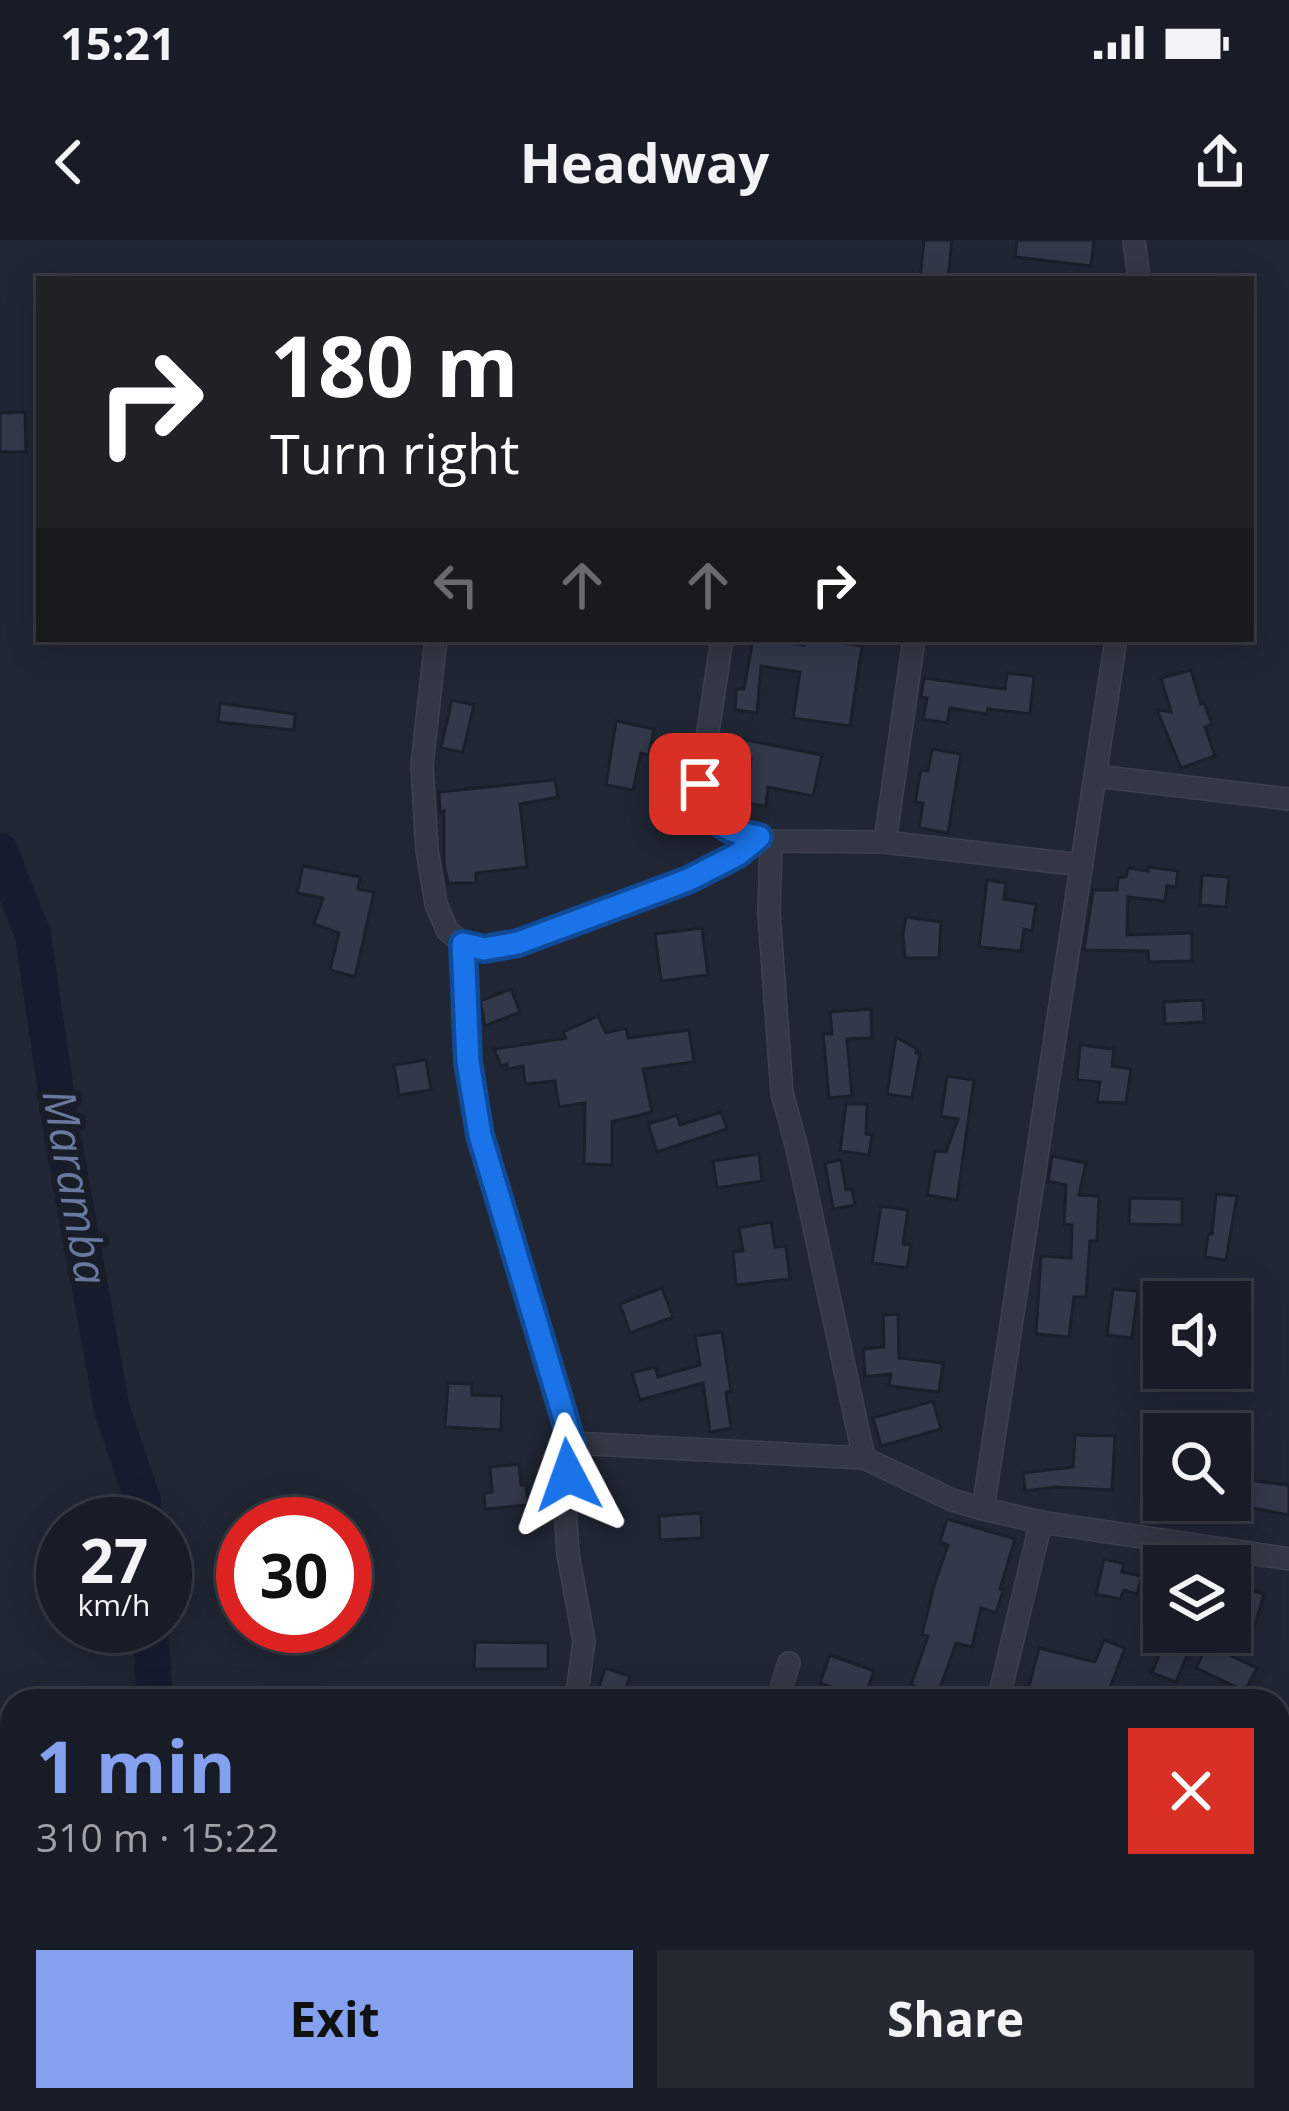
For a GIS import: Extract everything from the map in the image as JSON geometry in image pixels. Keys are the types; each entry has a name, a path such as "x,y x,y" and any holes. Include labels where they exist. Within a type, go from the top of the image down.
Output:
{"street":[{"path":"1134,240 1139,276"},
{"path":"436,642 422,765 427,850 436,904 447,930 463,944 484,949 518,943 688,880 765,839"},
{"path":"722,642 700,784 708,808 728,832 765,839 885,842 1082,865"},
{"path":"885,842 914,642"},
{"path":"983,1509 1116,642"},
{"path":"1096,776 1289,800"},
{"path":"765,839 782,1094 864,1458"},
{"path":"463,944 468,1062 480,1135 572,1443 565,1507 568,1554 584,1641 578,1689"},
{"path":"572,1443 864,1458 952,1500 983,1509 1289,1559"},
{"path":"1001,1689 1041,1522"},
{"path":"781,1689 789,1664"}],"building":[{"path":"924,240 952,240 948,276 920,276"},
{"path":"1017,240 1094,240 1091,266 1015,257"},
{"path":"25,412 26,452 0,452 0,413"},
{"path":"752,642 862,646 850,726 793,718 800,672 761,666 757,713 735,710 736,689 744,689"},
{"path":"1191,670 1212,724 1205,727 1215,756 1181,768 1157,710 1171,712 1161,678"},
{"path":"1007,673 1034,676 1030,714 950,708 947,723 923,719 924,678 1005,689"},
{"path":"452,700 474,705 463,752 441,748"},
{"path":"220,703 295,714 294,730 218,722"},
{"path":"616,721 654,729 649,755 641,753 633,790 606,785"},
{"path":"726,736 822,755 813,796 768,787 766,806 744,803 751,759 724,756"},
{"path":"932,749 961,754 948,833 919,828 923,803 915,802 921,770 928,771"},
{"path":"555,780 558,797 520,804 527,867 476,873 476,883 448,883 439,792"},
{"path":"303,866 360,877 358,889 374,892 355,977 330,970 339,933 314,924 323,898 297,893"},
{"path":"1148,867 1178,871 1176,887 1167,886 1165,901 1128,897 1127,935 1192,933 1192,961 1149,962 1148,951 1084,950 1093,890 1117,890 1118,878 1126,877 1128,868 1148,871"},
{"path":"1202,875 1229,877 1226,907 1200,905"},
{"path":"987,880 1006,883 1004,899 1036,904 1032,931 1024,929 1021,951 979,947"},
{"path":"906,917 941,922 939,958 905,958"},
{"path":"702,928 708,975 661,981 655,934"},
{"path":"511,989 520,1012 485,1026 480,1001"},
{"path":"1203,1000 1204,1022 1165,1024 1164,1002"},
{"path":"871,1009 872,1038 847,1039 852,1096 829,1098 823,1034 832,1034 830,1012"},
{"path":"598,1016 606,1033 626,1028 628,1038 689,1030 694,1062 643,1069 652,1112 612,1122 612,1165 584,1164 585,1103 559,1107 555,1081 525,1084 523,1066 501,1066 494,1049 566,1038 563,1032"},
{"path":"896,1037 920,1054 912,1098 887,1094"},
{"path":"1080,1045 1114,1049 1112,1066 1131,1069 1126,1103 1097,1102 1100,1082 1077,1080"},
{"path":"426,1060 431,1090 399,1095 394,1065"},
{"path":"947,1076 974,1080 957,1200 927,1195 935,1151 946,1152 958,1119 941,1116"},
{"path":"846,1104 867,1104 866,1134 872,1135 869,1155 840,1151"},
{"path":"721,1112 727,1129 657,1152 648,1124 677,1115 680,1125"},
{"path":"759,1154 762,1181 717,1188 713,1161"},
{"path":"1052,1156 1086,1163 1079,1195 1099,1196 1097,1241 1090,1241 1086,1297 1074,1297 1069,1337 1036,1334 1041,1256 1071,1258 1072,1225 1064,1224 1066,1185 1048,1181"},
{"path":"841,1160 846,1190 852,1189 855,1205 833,1209 825,1163"},
{"path":"1216,1194 1237,1196 1226,1260 1205,1257"},
{"path":"1130,1198 1182,1199 1182,1225 1129,1224"},
{"path":"881,1206 908,1210 903,1244 911,1245 907,1268 872,1263"},
{"path":"771,1222 775,1247 786,1246 790,1279 736,1285 733,1252 743,1251 739,1228"},
{"path":"662,1288 673,1317 630,1333 620,1304"},
{"path":"1113,1289 1138,1291 1132,1338 1107,1335"},
{"path":"898,1314 899,1358 943,1363 939,1392 889,1386 891,1374 865,1377 863,1349 884,1347 883,1315"},
{"path":"722,1332 731,1428 710,1432 703,1383 640,1400 632,1373 655,1367 658,1377 700,1365 695,1336"},
{"path":"448,1383 472,1384 472,1395 502,1396 501,1430 445,1427"},
{"path":"933,1401 941,1429 881,1446 873,1418"},
{"path":"1075,1435 1115,1436 1112,1490 1056,1487 1025,1491 1023,1473 1073,1467"},
{"path":"519,1464 528,1505 485,1509 484,1493 492,1492 490,1467"},
{"path":"1251,1480 1289,1485 1289,1515 1251,1508"},
{"path":"701,1513 702,1538 660,1540 659,1516"},
{"path":"947,1519 1015,1539 996,1613 981,1608 972,1647 956,1643 940,1689 923,1689 911,1685 928,1636 922,1635 948,1545 940,1542"},
{"path":"1104,1559 1124,1564 1122,1572 1142,1576 1137,1594 1124,1590 1120,1599 1096,1594"},
{"path":"1251,1590 1264,1594 1251,1627"},
{"path":"1104,1640 1125,1648 1110,1689 1028,1689 1039,1648 1095,1662"},
{"path":"475,1642 548,1643 548,1669 474,1669"},
{"path":"1160,1653 1188,1653 1176,1682 1152,1673"},
{"path":"1203,1653 1224,1653 1257,1668 1246,1689 1196,1668"},
{"path":"830,1655 874,1671 868,1689 836,1689 820,1683"},
{"path":"605,1668 630,1676 626,1689 599,1689"}],"waterway":[{"name":"Maramba","path":"0,851 33,935 112,1410 142,1497"},
{"name":"Maramba","path":"152,1653 154,1689"}],"route":[{"path":"568,1475 572,1443 480,1135 468,1062 463,944 484,949 518,943 688,880 737,855 759,837 728,832 708,808 700,784"}]}
